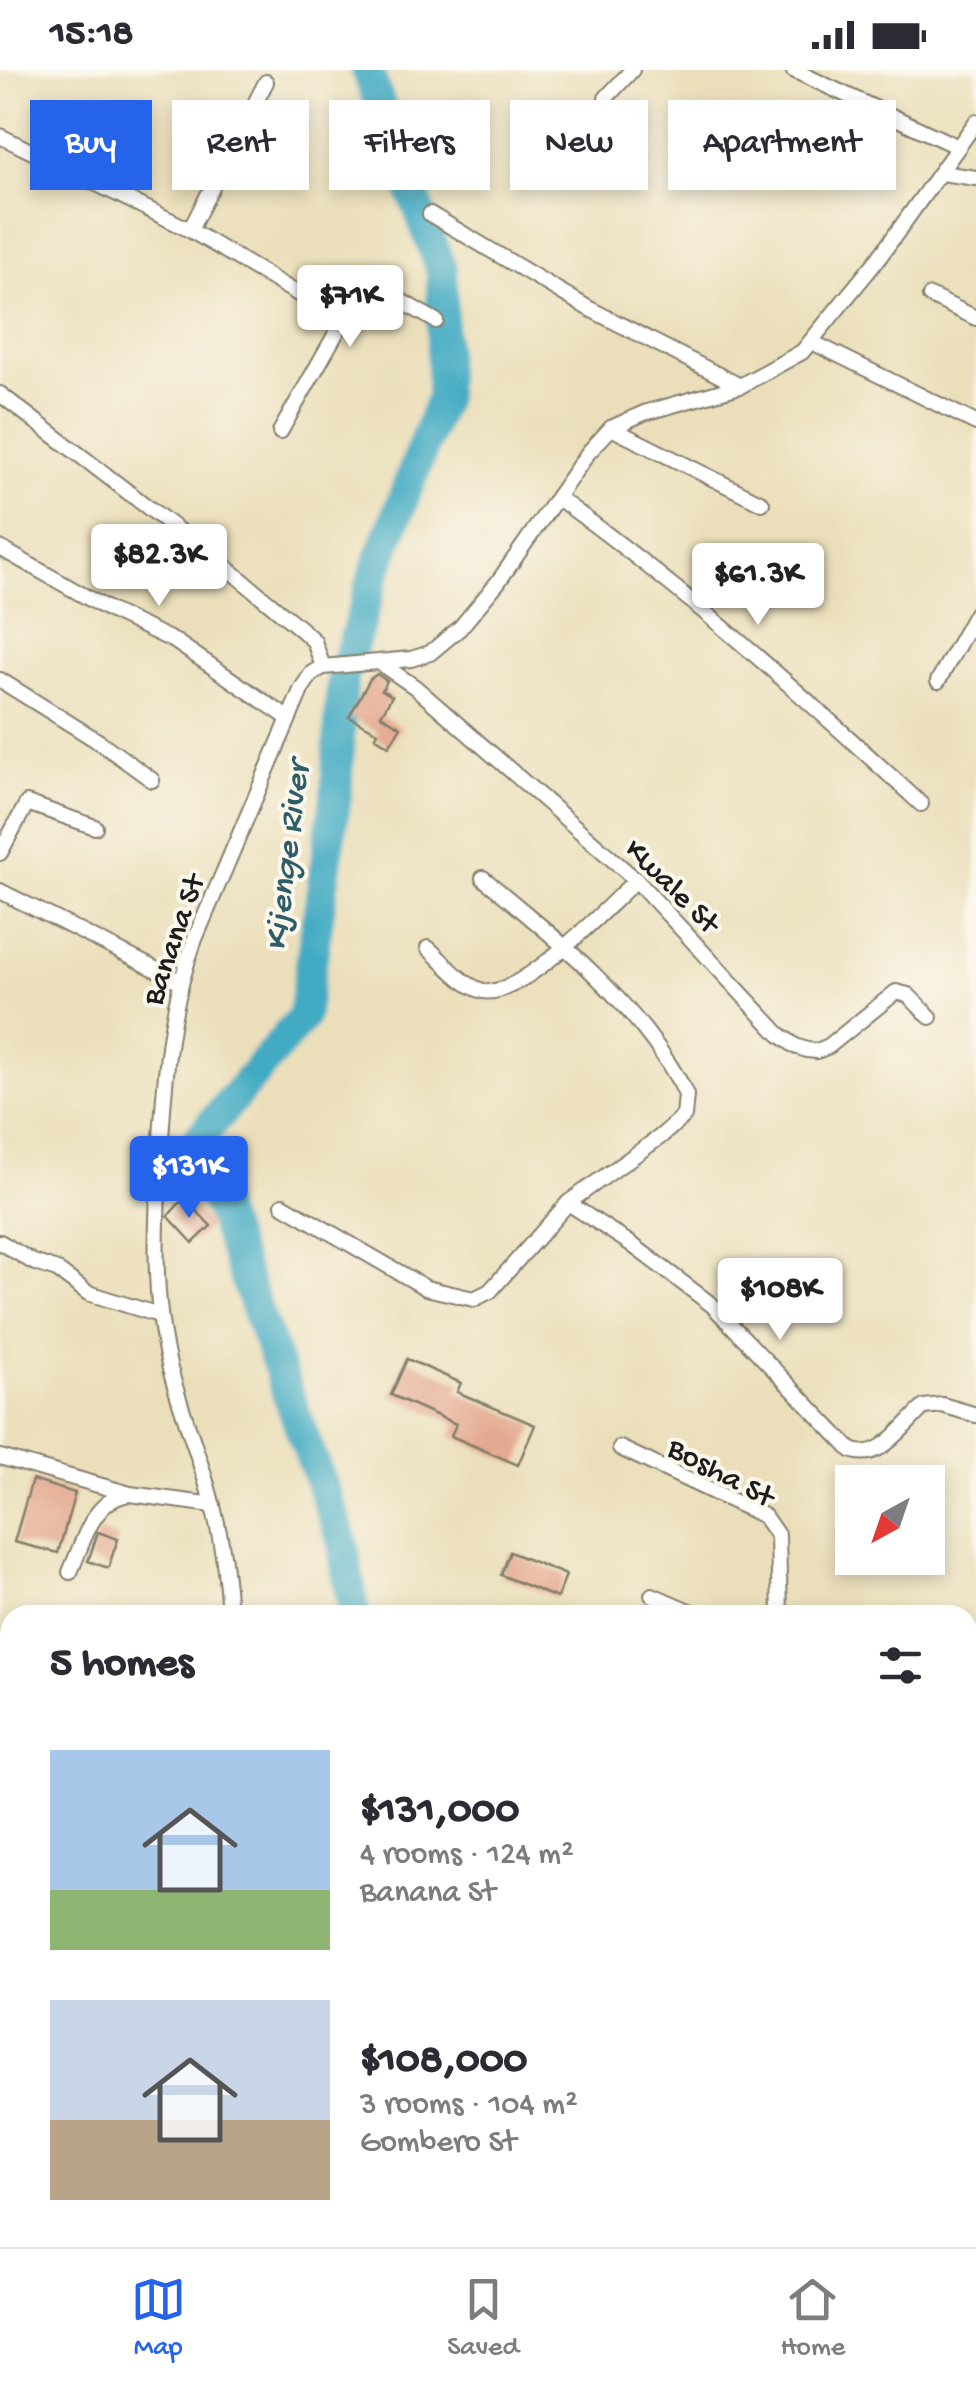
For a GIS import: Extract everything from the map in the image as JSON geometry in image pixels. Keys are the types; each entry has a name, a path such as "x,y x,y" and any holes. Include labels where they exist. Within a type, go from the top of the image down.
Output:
{"street":[{"path":"606,98 632,70"},
{"path":"794,70 958,147"},
{"path":"190,230 266,82"},
{"path":"0,394 218,560 314,641 328,667 411,660 430,653 460,628 498,582 588,453 611,428 644,413 740,386 788,362 812,342 878,260 976,122"},
{"path":"0,136 190,230 342,320"},
{"path":"940,173 976,178"},
{"path":"430,214 588,308 740,386"},
{"path":"280,432 364,284 368,282 436,321"},
{"path":"930,296 976,318"},
{"path":"812,342 976,422"},
{"path":"611,428 762,502"},
{"path":"558,498 689,597 921,804"},
{"path":"0,548 111,612 176,642 288,718"},
{"path":"938,681 976,613"},
{"name":"Kwale St","path":"380,663 415,687 636,880 756,1010 795,1046 816,1052 829,1046 896,992 908,995 930,1017"},
{"name":"Banana St","path":"228,1605 213,1505 170,1368 159,1315 156,1220 167,1041 180,981 288,718 312,673 328,667"},
{"path":"0,680 152,780"},
{"path":"0,853 27,803 95,827"},
{"path":"283,1204 426,1288 474,1299 490,1291 568,1203 684,1116 686,1096 675,1072 639,1024 564,944 483,878"},
{"path":"428,948 466,981 491,992 523,981 636,880"},
{"path":"0,890 180,981"},
{"path":"568,1203 712,1305 858,1454 878,1450 912,1416 933,1404 976,1415"},
{"path":"0,1242 33,1262 58,1270 88,1293 159,1315"},
{"name":"Bosha St","path":"620,1448 764,1516 778,1536 780,1605"},
{"path":"0,1457 130,1494 213,1505"},
{"path":"70,1572 100,1507 114,1497 130,1494"},
{"path":"652,1596 674,1605"}],"building":[{"path":"377,674 387,681 382,690 392,696 381,715 401,727 389,746 375,737 378,732 349,717 370,679"},
{"path":"184,1198 211,1226 193,1243 168,1216"},
{"path":"407,1359 461,1383 457,1392 535,1425 518,1465 451,1436 456,1424 391,1395"},
{"path":"32,1480 75,1493 58,1553 14,1542"},
{"path":"98,1532 118,1539 108,1568 88,1561"},
{"path":"510,1552 566,1575 557,1598 501,1575"}],"waterway":[{"name":"Kijenge River","path":"352,1605 342,1540 195,1143 303,1017 336,796 342,681 374,575 442,397 442,271 367,70"}]}
